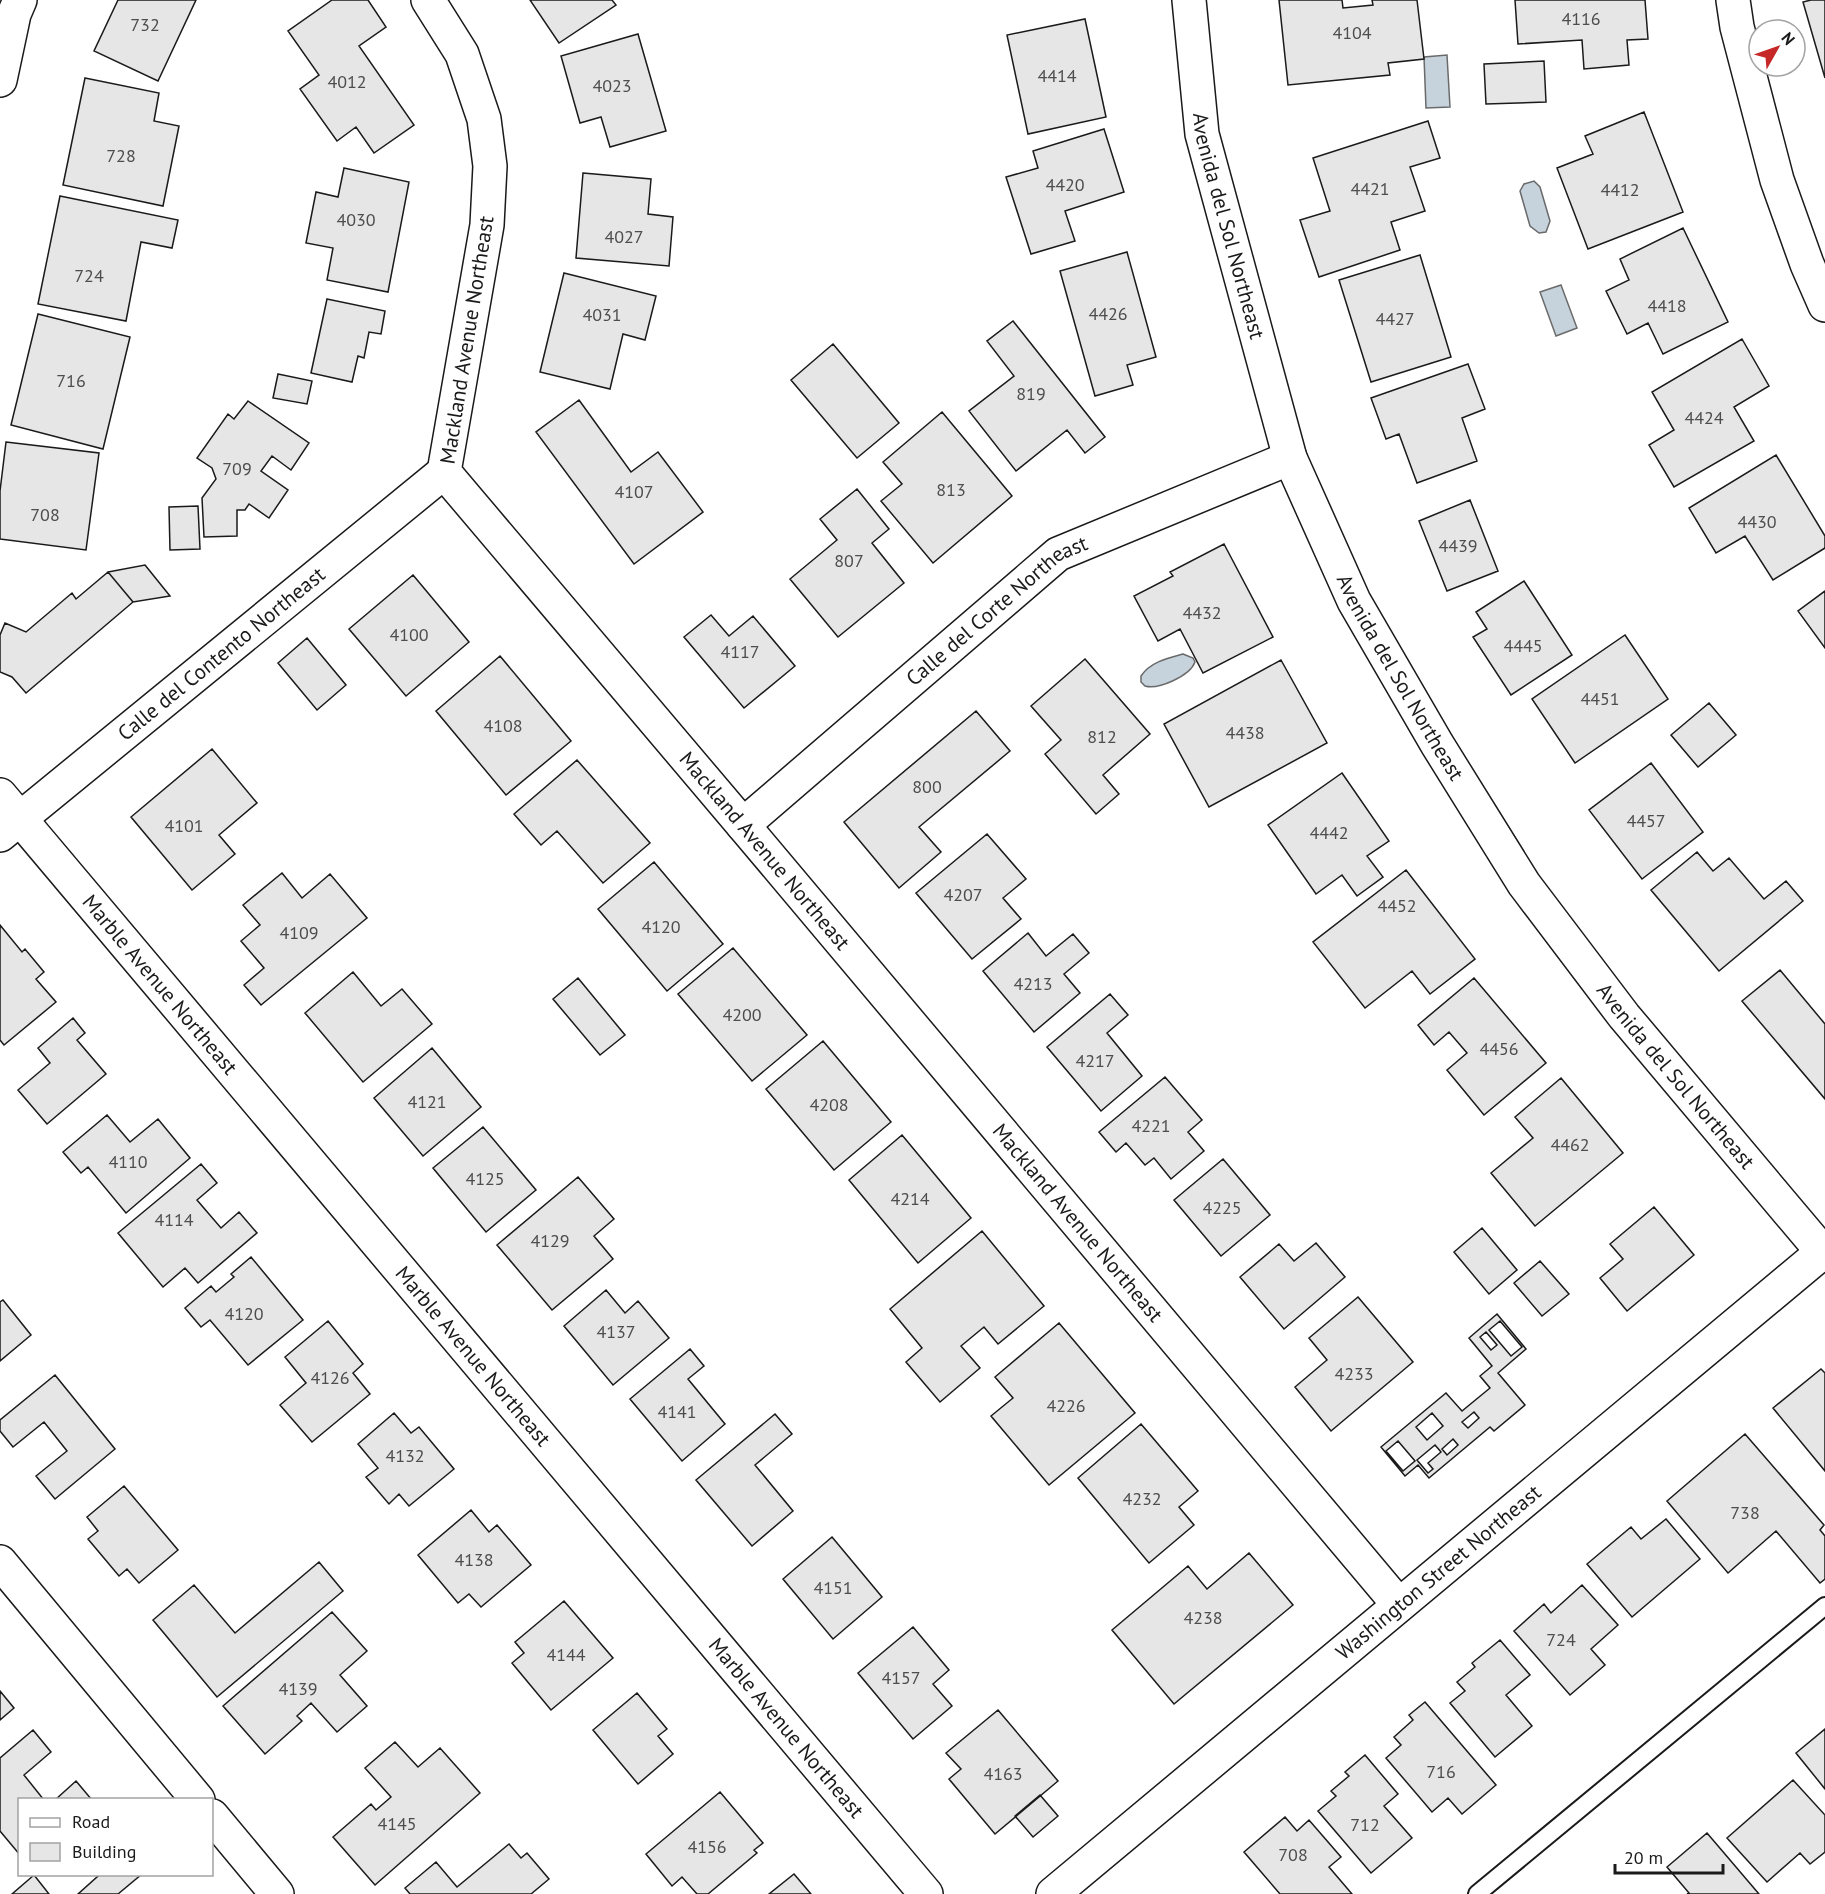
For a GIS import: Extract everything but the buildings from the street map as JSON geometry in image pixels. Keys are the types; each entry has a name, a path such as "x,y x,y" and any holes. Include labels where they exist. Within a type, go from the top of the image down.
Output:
{"street":[{"path":"0,80 14,14 20,0"},
{"name":"Mackland Avenue Northeast","path":"428,0 462,54 484,119 490,166 487,225 444,472 1398,1605"},
{"name":"Avenida del Sol Northeast","path":"1189,0 1202,134 1290,458 1354,601 1437,744 1524,884 1624,1016 1824,1252"},
{"path":"1733,0 1737,27 1777,180 1807,264 1825,305"},
{"name":"Calle del Corte Northeast","path":"743,825 1058,554 1290,458"},
{"name":"Calle del Contento Northeast","path":"7,817 444,472"},
{"name":"Marble Avenue Northeast","path":"7,817 926,1894"},
{"name":"Washington Street Northeast","path":"1053,1894 1824,1252"},
{"path":"0,1562 196,1798"},
{"path":"213,1817 277,1894"}],"lane":[{"path":"1477,1894 1825,1606"}],"shaded area":[{"path":"1447,55 1450,107 1426,108 1424,57"},
{"path":"1534,181 1540,187 1550,221 1546,232 1539,233 1530,226 1520,191 1524,184"},
{"path":"1561,285 1577,328 1556,336 1540,292"},
{"path":"1183,654 1193,658 1195,662 1180,677 1151,687 1141,682 1141,676 1149,667"}]}
